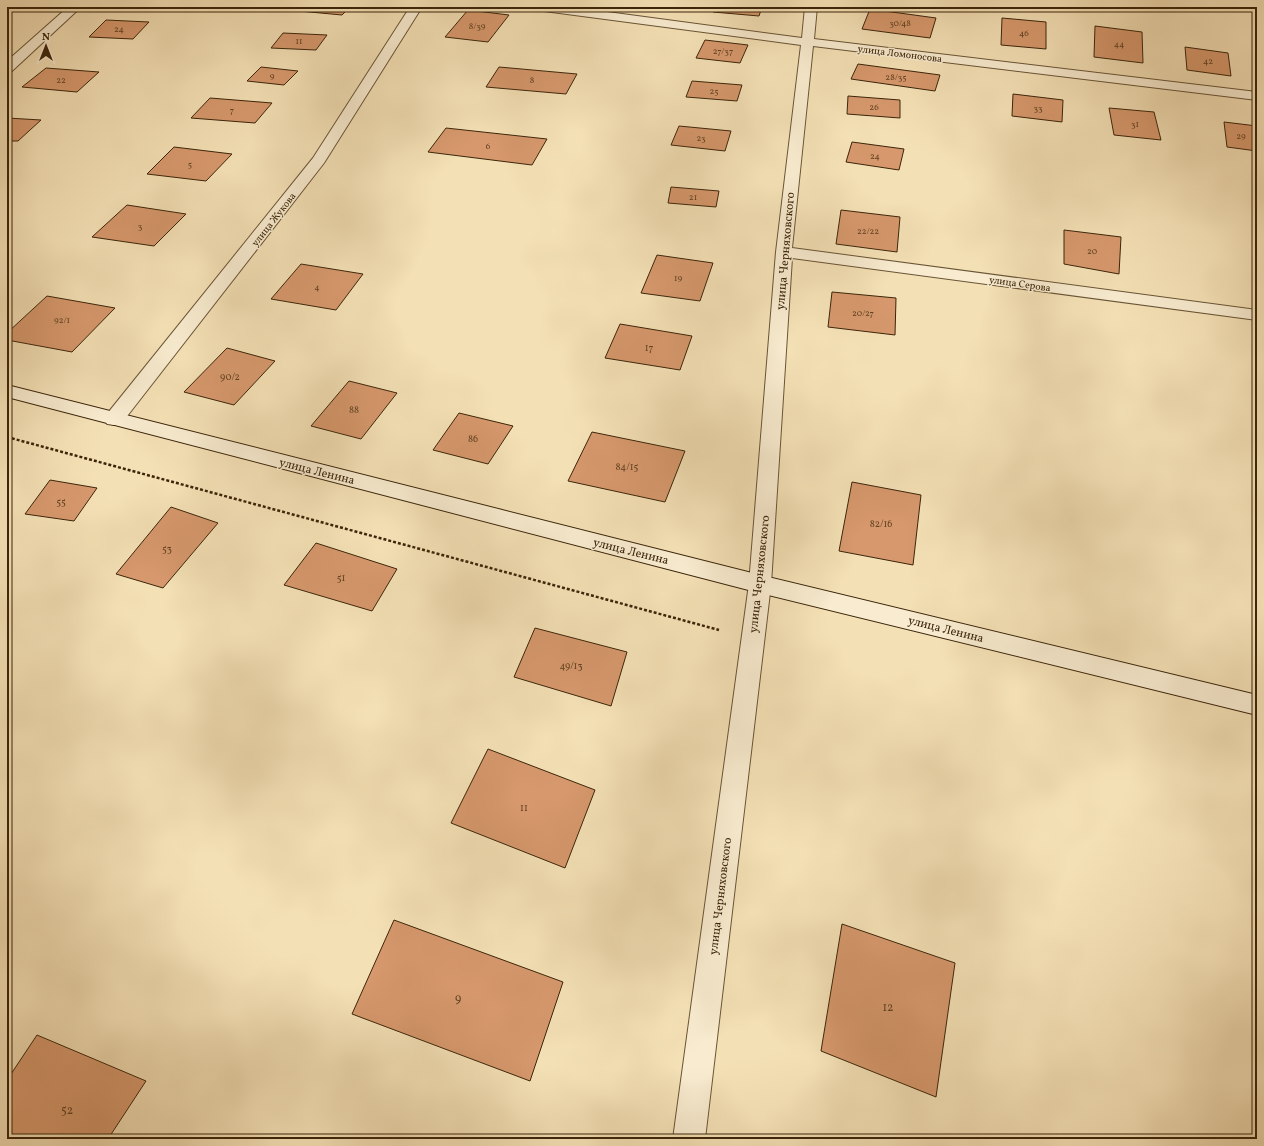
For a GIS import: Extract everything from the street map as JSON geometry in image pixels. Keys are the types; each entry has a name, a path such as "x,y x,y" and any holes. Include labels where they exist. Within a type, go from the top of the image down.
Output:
{"street":[{"path":"7,68 75,7"},
{"name":"улица Жукова","path":"114,419 320,160 416,7"},
{"name":"улица Ломоносова","path":"544,7 807,42 1257,96"},
{"name":"улица Черняховского","path":"689,1139 760,584 784,252 811,7"},
{"name":"улица Серова","path":"784,252 1257,315"},
{"name":"улица Ленина","path":"7,391 760,584 1257,705"}],"path":[{"path":"7,437 753,639"}],"building":[{"path":"303,7 350,7 342,15 299,11"},
{"path":"715,7 762,7 759,16 713,12"},
{"path":"870,9 936,18 930,38 862,29"},
{"path":"468,10 509,15 488,42 445,37"},
{"path":"1002,18 1046,22 1046,49 1001,45"},
{"path":"106,20 149,22 133,39 89,37"},
{"path":"1095,26 1142,32 1143,63 1094,57"},
{"path":"283,33 327,35 316,50 271,48"},
{"path":"705,40 748,45 740,63 696,58"},
{"path":"1185,47 1228,53 1231,76 1187,70"},
{"path":"858,64 940,75 935,91 851,79"},
{"path":"261,67 298,71 284,85 247,81"},
{"path":"499,67 577,74 566,94 486,87"},
{"path":"46,68 99,72 77,92 22,87"},
{"path":"692,81 742,85 737,101 686,97"},
{"path":"1013,94 1063,100 1062,122 1012,116"},
{"path":"848,96 900,100 900,118 847,114"},
{"path":"210,98 272,103 255,123 191,118"},
{"path":"1109,108 1154,112 1161,140 1114,135"},
{"path":"7,118 41,120 18,141 7,141"},
{"path":"1224,122 1257,126 1257,151 1227,147"},
{"path":"679,126 731,131 725,151 671,145"},
{"path":"446,128 547,139 532,165 428,152"},
{"path":"852,142 904,149 899,170 846,162"},
{"path":"174,147 232,154 206,181 147,174"},
{"path":"671,187 719,191 716,207 668,203"},
{"path":"127,205 186,214 154,246 92,237"},
{"path":"841,210 900,217 897,252 836,244"},
{"path":"1064,230 1121,237 1119,274 1064,264"},
{"path":"657,255 713,263 700,301 641,293"},
{"path":"301,264 363,274 336,310 271,299"},
{"path":"832,292 896,298 895,335 828,327"},
{"path":"47,296 115,308 72,352 7,340 7,333"},
{"path":"620,324 692,336 680,370 605,358"},
{"path":"227,348 275,361 234,405 184,392"},
{"path":"349,381 397,393 361,439 311,426"},
{"path":"459,413 513,426 488,464 433,450"},
{"path":"592,432 685,451 665,502 568,481"},
{"path":"50,480 97,488 74,521 25,514"},
{"path":"852,482 921,495 913,565 839,551"},
{"path":"171,507 218,523 163,588 116,574"},
{"path":"316,543 397,569 372,611 284,585"},
{"path":"535,628 627,652 611,706 514,677"},
{"path":"488,749 595,790 565,868 451,823"},
{"path":"394,920 563,982 530,1081 352,1014"},
{"path":"842,924 955,963 936,1097 821,1051"},
{"path":"37,1035 146,1081 108,1139 7,1139 7,1080"}]}
